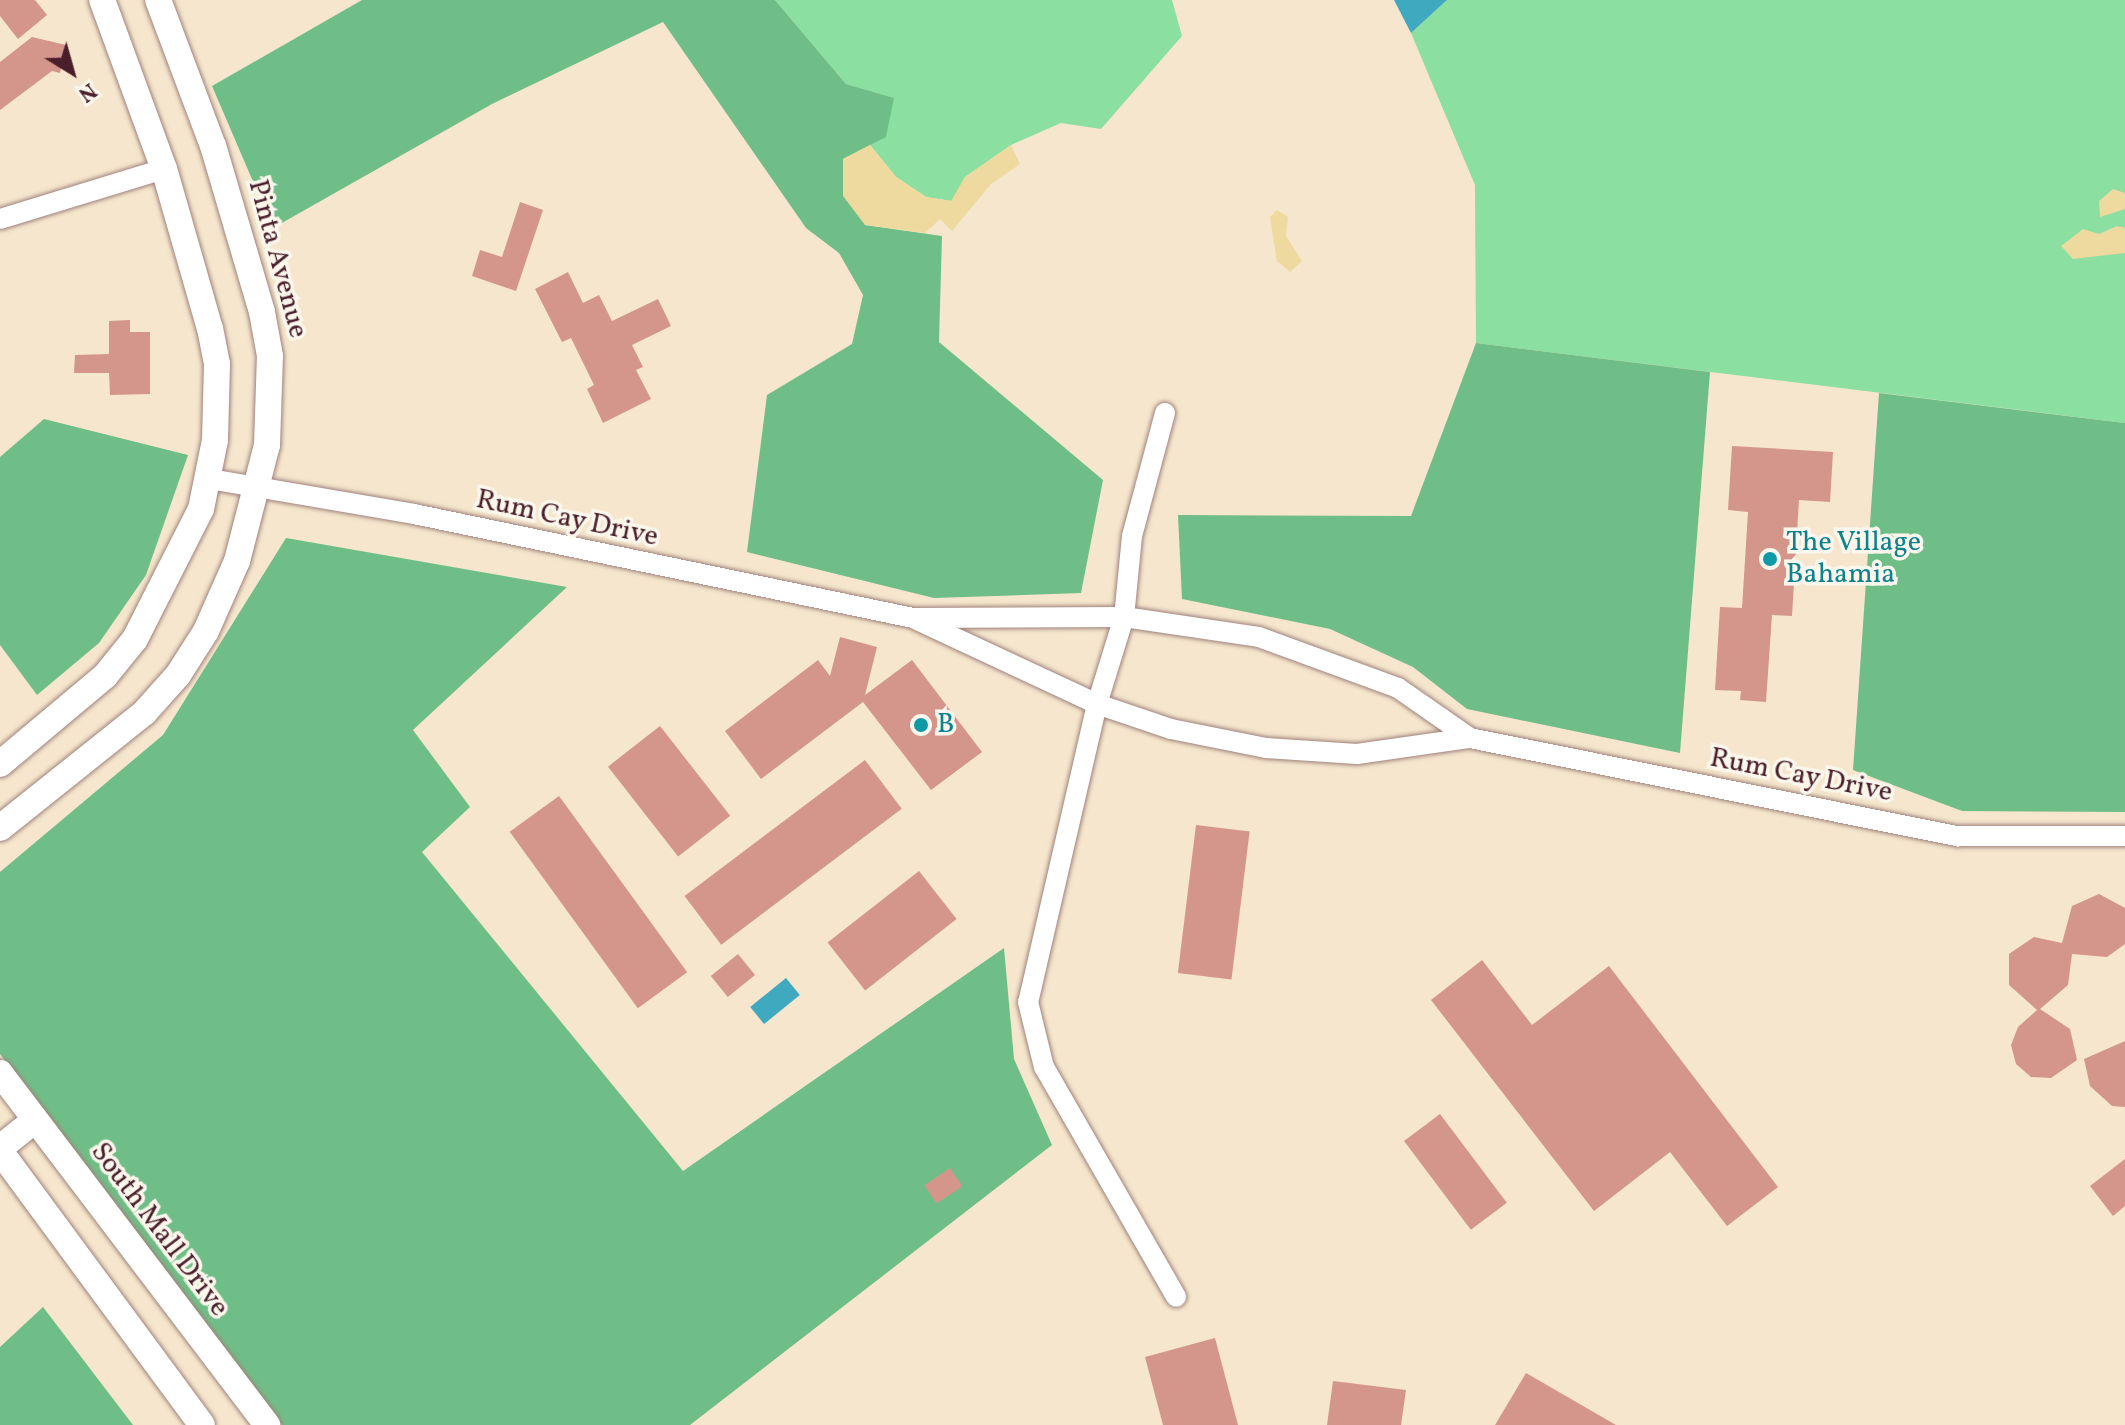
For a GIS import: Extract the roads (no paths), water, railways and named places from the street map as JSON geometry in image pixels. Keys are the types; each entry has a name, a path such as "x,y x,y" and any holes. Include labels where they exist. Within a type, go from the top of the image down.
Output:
{"street":[{"path":"0,764 105,676 135,639 189,538 210,479 217,364 164,169 102,0"},
{"name":"Pinta Avenue","path":"0,828 144,713 178,675 206,631 237,561 259,488 271,400 262,312 213,146 158,0"},
{"path":"0,219 164,169"},
{"path":"1165,413 1132,536 1124,617 1097,704 1028,1002 1044,1067 1176,1297"},
{"name":"Rum Cay Drive","path":"210,479 414,514 913,618 1124,617 1259,637 1398,688 1470,738"},
{"name":"Rum Cay Drive","path":"913,618 1097,704 1171,729 1266,748 1357,754 1470,738 1958,836 2125,836"},
{"name":"South Mall Drive","path":"0,1073 267,1425"},
{"path":"35,1120 0,1150 202,1425"}],"water":[{"path":"1394,0 1447,0 1411,33"},
{"path":"786,978 800,995 764,1024 750,1007"}],"place":[{"name":"The Village Bahamia","path":"1770,559"},
{"name":"B","path":"921,725"}]}
